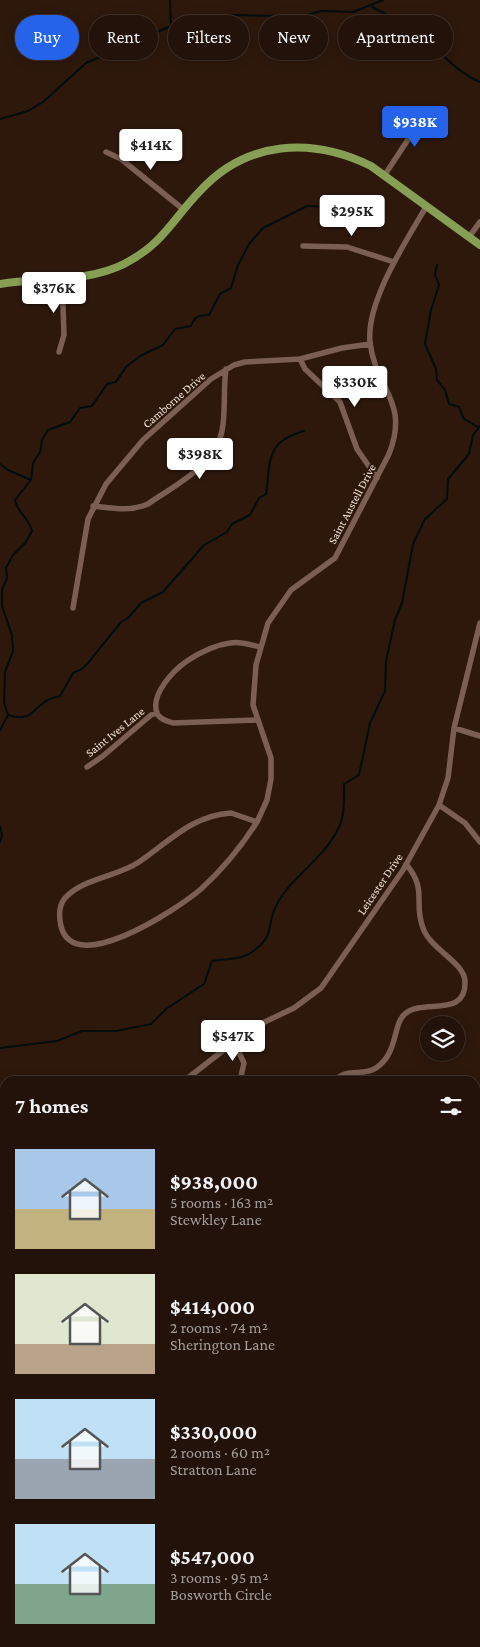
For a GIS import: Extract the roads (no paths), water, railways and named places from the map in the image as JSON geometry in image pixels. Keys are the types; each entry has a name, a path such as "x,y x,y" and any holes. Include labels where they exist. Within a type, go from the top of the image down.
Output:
{"main road":[{"path":"0,284 24,279 91,275 122,265 160,240 212,178 226,168 250,157 280,149 306,147 339,153 371,166 480,245"}],"street":[{"path":"384,176 415,129 431,110"},
{"path":"106,152 121,159 184,210"},
{"name":"Saint Austell Drive","path":"256,822 231,813 213,814 194,822 138,863 74,890 63,900 60,910 60,921 64,932 70,940 82,946 91,946 153,922 186,902 209,881 247,838 256,822 266,800 271,779 271,758 266,739 257,720 254,705 254,686 260,647 268,624 291,590 334,558 377,478 396,437 397,421 370,344 370,332 374,312 394,262 426,207"},
{"path":"469,237 480,222"},
{"path":"303,246 347,246 394,262"},
{"path":"59,352 64,335 62,278"},
{"name":"Camborne Drive","path":"73,608 84,533 93,506 106,484 143,440 226,369 245,362 300,359 342,348 370,344"},
{"path":"300,359 305,369 340,402 357,449 377,478"},
{"path":"93,506 126,510 137,509 148,504 203,465 212,454 222,432 226,369"},
{"name":"Leicester Drive","path":"190,1076 252,1028 294,1008 321,988 406,864 439,805 448,778 454,728 480,623"},
{"path":"257,720 172,723 162,719 157,713 157,698 168,678 198,654 232,642 260,647"},
{"name":"Saint Ives Lane","path":"87,767 103,756 151,714 157,713"},
{"path":"454,728 480,736"},
{"path":"439,805 466,823 480,842"},
{"path":"341,1076 344,1074 364,1073 379,1066 391,1053 399,1024 405,1013 414,1009 448,1006 461,996 464,988 465,980 458,966 431,943 422,928 420,887 415,875 406,864"},
{"path":"234,1042 244,1063 241,1076"}],"waterway":[{"path":"170,0 171,15"},
{"path":"0,119 28,111 43,102 86,63 171,26 230,15 281,16 292,19 321,11 353,12 383,0"},
{"path":"372,7 415,32 458,69 480,82"},
{"path":"0,730 8,715 4,702 5,672 13,651 12,635 2,606 2,590 7,578 6,568 13,555 26,542 32,531 15,500 31,480 33,463 40,452 42,440 48,430 70,422 80,408 92,406 107,384 116,382 126,367 140,356 163,345 175,329 191,326 197,317 209,315 220,294 231,288 238,265 249,244 263,228 307,206 333,207 358,202"},
{"path":"437,265 435,274 439,285 431,310 425,344 436,369 437,380 445,390 449,404 459,407 464,419 478,427"},
{"path":"0,1048 57,1041 82,1031 116,1031 151,1024 166,1009 204,984 212,961 248,955 260,946 268,935 273,913 282,895 324,850 332,840 340,824 344,807 344,784 359,775 370,723 385,691 386,661 395,620 402,603 413,544 425,519 447,499 448,479 469,454 473,435 480,426"},
{"path":"8,715 16,717 27,716 43,703 60,696 73,673 82,669 88,663 121,622 128,618 141,603 163,592 204,545 227,532 232,524 250,515 259,498 266,494 270,462 276,447 291,435 304,431"},
{"path":"0,464 8,470 31,480"},
{"path":"0,826 2,835 0,842"}]}
